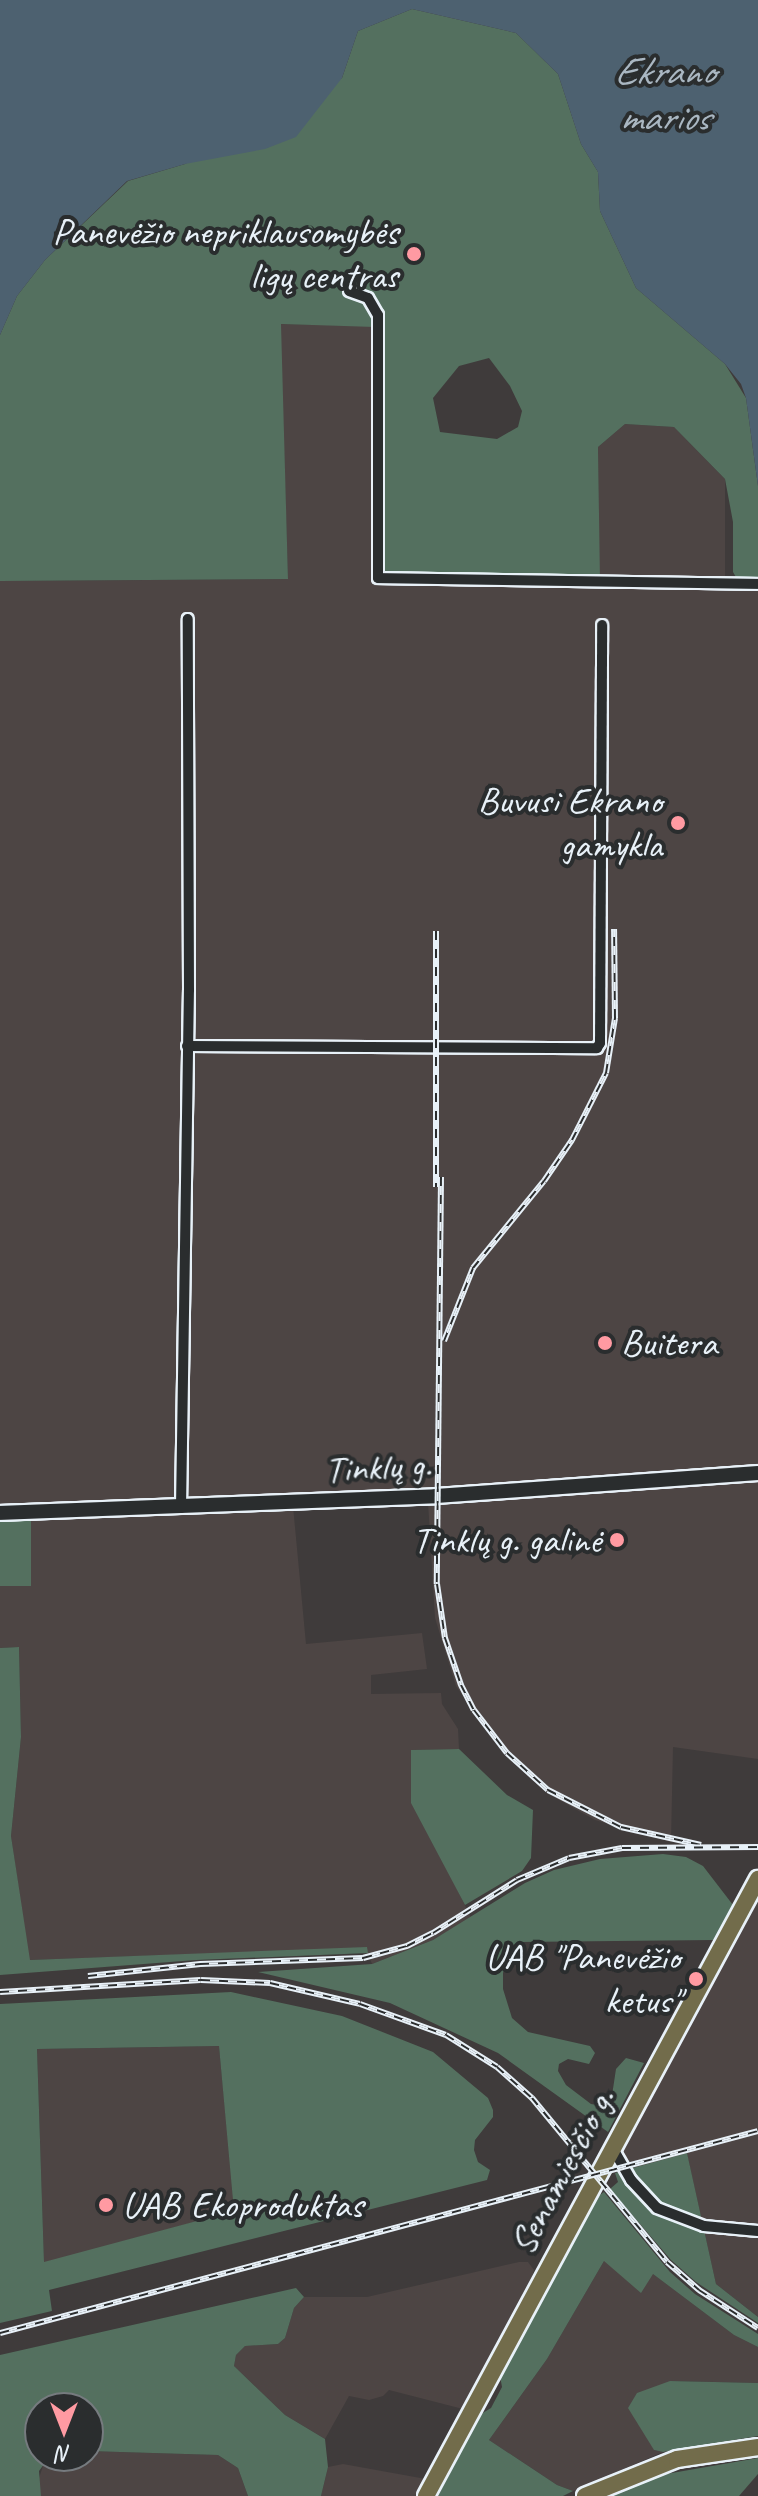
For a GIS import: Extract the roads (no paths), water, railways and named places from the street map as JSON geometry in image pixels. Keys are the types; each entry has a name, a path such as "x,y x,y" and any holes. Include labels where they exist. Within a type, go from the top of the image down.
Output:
{"main road":[{"name":"Tinklų g.","path":"0,1513 451,1495 758,1473"},
{"name":"Senamiesčio g.","path":"426,2496 611,2147 756,1888"},
{"path":"585,2496 677,2459 758,2447"}],"street":[{"path":"349,291 368,298 378,315 378,578 758,584"},
{"path":"181,1508 188,619"},
{"path":"187,1046 597,1048 600,1043 602,625"},
{"path":"611,2147 631,2180 657,2208 704,2226 758,2231"}],"water":[{"name":"Ekrano marios","path":"0,0 758,0 758,486 746,398 741,384 725,364 636,288 600,211 598,172 581,144 558,74 516,33 412,9 358,31 342,78 296,137 265,149 185,164 127,181 45,260 17,296 0,335"}],"railway":[{"path":"444,1341 473,1268 544,1181 572,1140 606,1073 615,1018 614,929"},
{"path":"436,931 436,1187"},
{"path":"441,1177 437,1584 445,1638 461,1685 474,1710 507,1753 548,1790 621,1827 701,1845"},
{"path":"88,1976 200,1964 363,1958 407,1946 517,1880 569,1858 622,1848 758,1847"},
{"path":"0,1992 201,1980 270,1983 360,2004 446,2035 497,2067 532,2098 667,2262 699,2290 758,2328"},
{"path":"0,2333 758,2131"}],"place":[{"name":"Panevėžio nepriklausomybės ligų centras","path":"414,254"},
{"name":"Buvusi Ekrano gamykla","path":"678,823"},
{"name":"Buitera","path":"605,1343"},
{"name":"Tinklų g. galinė","path":"617,1540"},
{"name":"UAB \"Panevėžio ketus\"","path":"696,1979"},
{"name":"UAB Ekoproduktas","path":"106,2205"}]}
